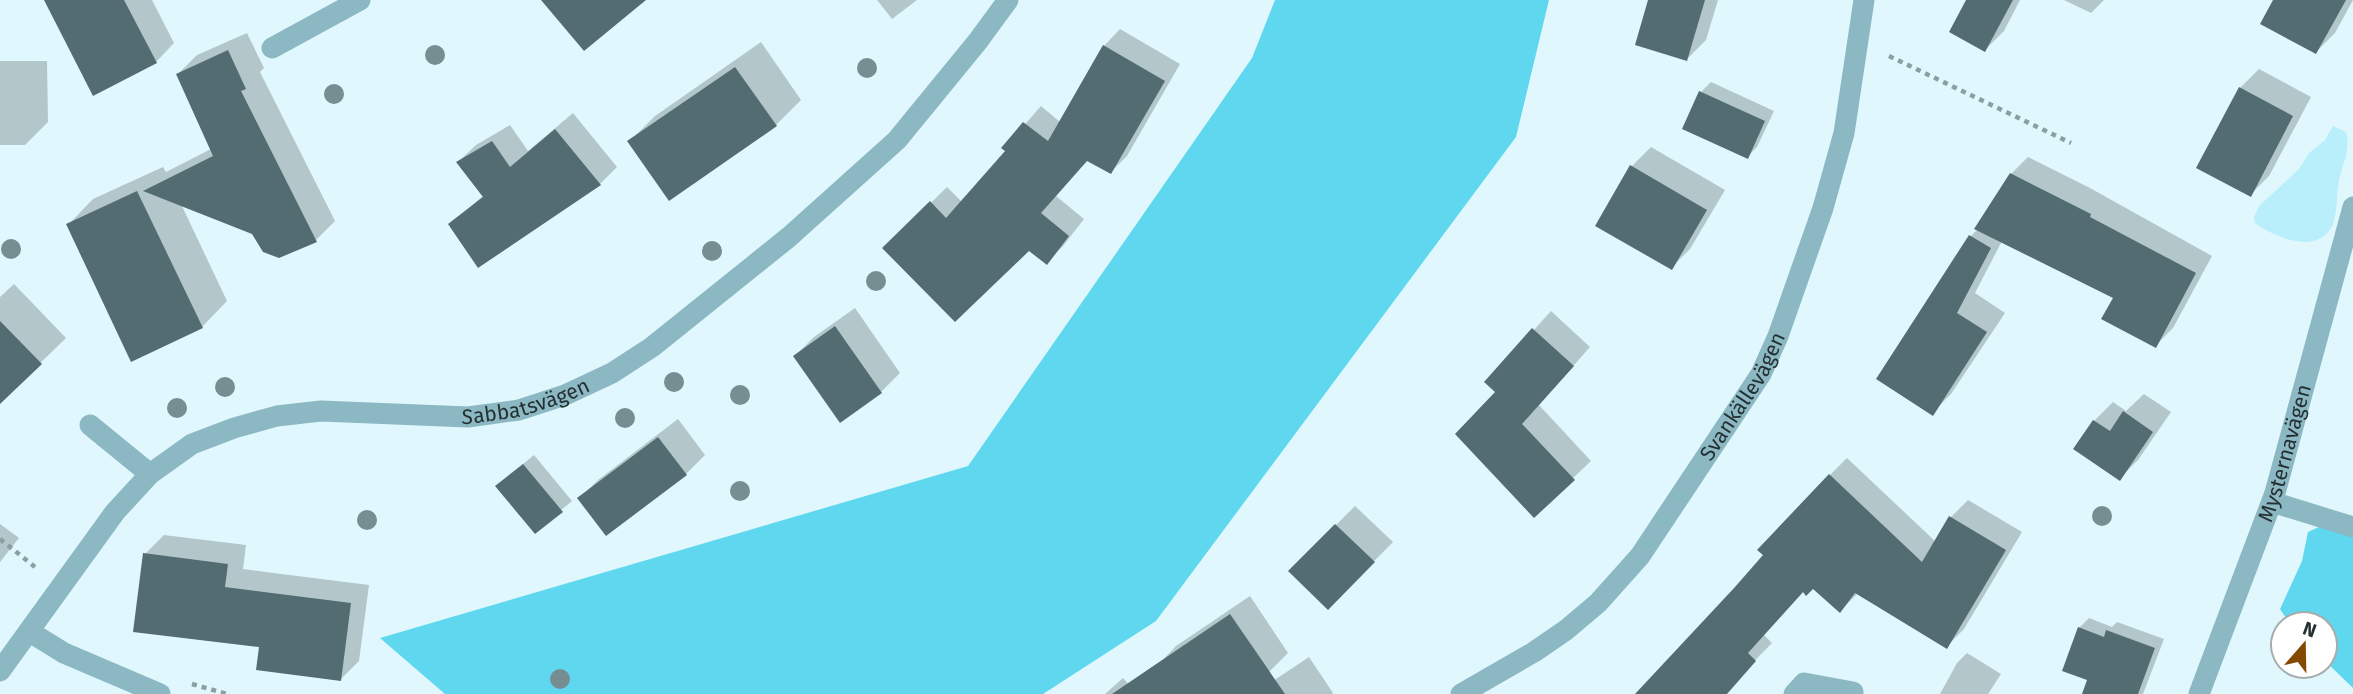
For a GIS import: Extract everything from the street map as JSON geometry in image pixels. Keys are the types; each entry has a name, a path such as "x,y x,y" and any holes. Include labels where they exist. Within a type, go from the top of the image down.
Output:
{"street":[{"path":"272,48 360,0"},
{"name":"Sabbatsvägen","path":"0,671 115,512 150,474 192,444 277,416 321,411 468,417 519,410 565,395 612,373 652,347 789,237 897,140 1008,0"},
{"name":"Svankällevägen","path":"1461,694 1534,652 1598,603 1640,556 1756,383 1778,336 1823,208 1844,133 1864,0"},
{"name":"Mysternavägen","path":"2199,694 2272,502 2353,207"},
{"path":"90,425 150,474"},
{"path":"2272,502 2353,527"},
{"path":"30,632 64,653 160,694"},
{"path":"1794,694 1804,683 1853,692"}],"path":[{"path":"1859,42 2071,144"},
{"path":"0,539 62,586"}],"shaded area":[{"path":"1275,0 1549,0 1516,137 1156,621 1043,694 445,694 380,638 968,466 1252,58"},
{"path":"2333,126 2346,132 2348,144 2339,180 2335,219 2326,234 2318,240 2296,241 2273,234 2255,223 2254,217 2259,206 2299,169 2309,153 2325,140"},
{"path":"2321,526 2353,529 2353,688 2339,674 2339,610 2280,609 2302,561 2308,532"}],"building":[{"path":"44,0 124,0 157,63 93,96"},
{"path":"541,0 646,0 584,51"},
{"path":"1648,0 1705,0 1687,61 1635,45"},
{"path":"1966,0 2013,0 1985,52 1949,32"},
{"path":"2273,0 2346,0 2316,54 2260,24"},
{"path":"1103,45 1165,81 1111,174 1087,161 1041,213 1069,236 1047,265 1029,251 955,322 882,248 930,201 946,218 1005,151 1001,148 1023,122 1048,141"},
{"path":"228,50 246,89 241,91 317,242 279,258 263,252 252,234 143,191 213,156 176,74"},
{"path":"735,67 777,126 669,201 627,141"},
{"path":"2239,87 2293,116 2251,197 2196,168"},
{"path":"1699,91 1765,121 1748,159 1682,129"},
{"path":"555,129 601,185 478,268 448,224 483,197 456,162 492,141 510,167"},
{"path":"1630,165 1707,210 1672,270 1595,226"},
{"path":"2010,173 2091,214 2090,217 2196,273 2156,348 2101,319 2113,298 1974,229"},
{"path":"137,191 203,328 131,362 66,224"},
{"path":"1969,235 1991,248 1957,313 1987,332 1933,416 1876,379"},
{"path":"0,321 42,364 0,404"},
{"path":"835,326 882,393 840,423 793,356"},
{"path":"1532,328 1574,366 1522,424 1575,480 1534,518 1455,434 1495,392 1484,382"},
{"path":"2123,411 2153,432 2120,481 2073,449 2093,420 2110,431"},
{"path":"658,437 687,475 606,536 577,498"},
{"path":"523,464 563,512 535,534 495,486"},
{"path":"1829,474 1922,562 1949,516 2006,550 1947,649 1855,593 1840,613 1813,589 1806,596 1803,592 1748,653 1756,661 1727,694 1635,694 1735,587 1763,555 1757,550"},
{"path":"1335,524 1375,562 1328,610 1288,571"},
{"path":"143,553 228,564 225,587 351,603 341,681 256,670 259,647 133,632"},
{"path":"1230,614 1285,694 1112,694"},
{"path":"2078,627 2104,637 2106,630 2155,648 2138,694 2082,694 2087,680 2062,671"}]}
